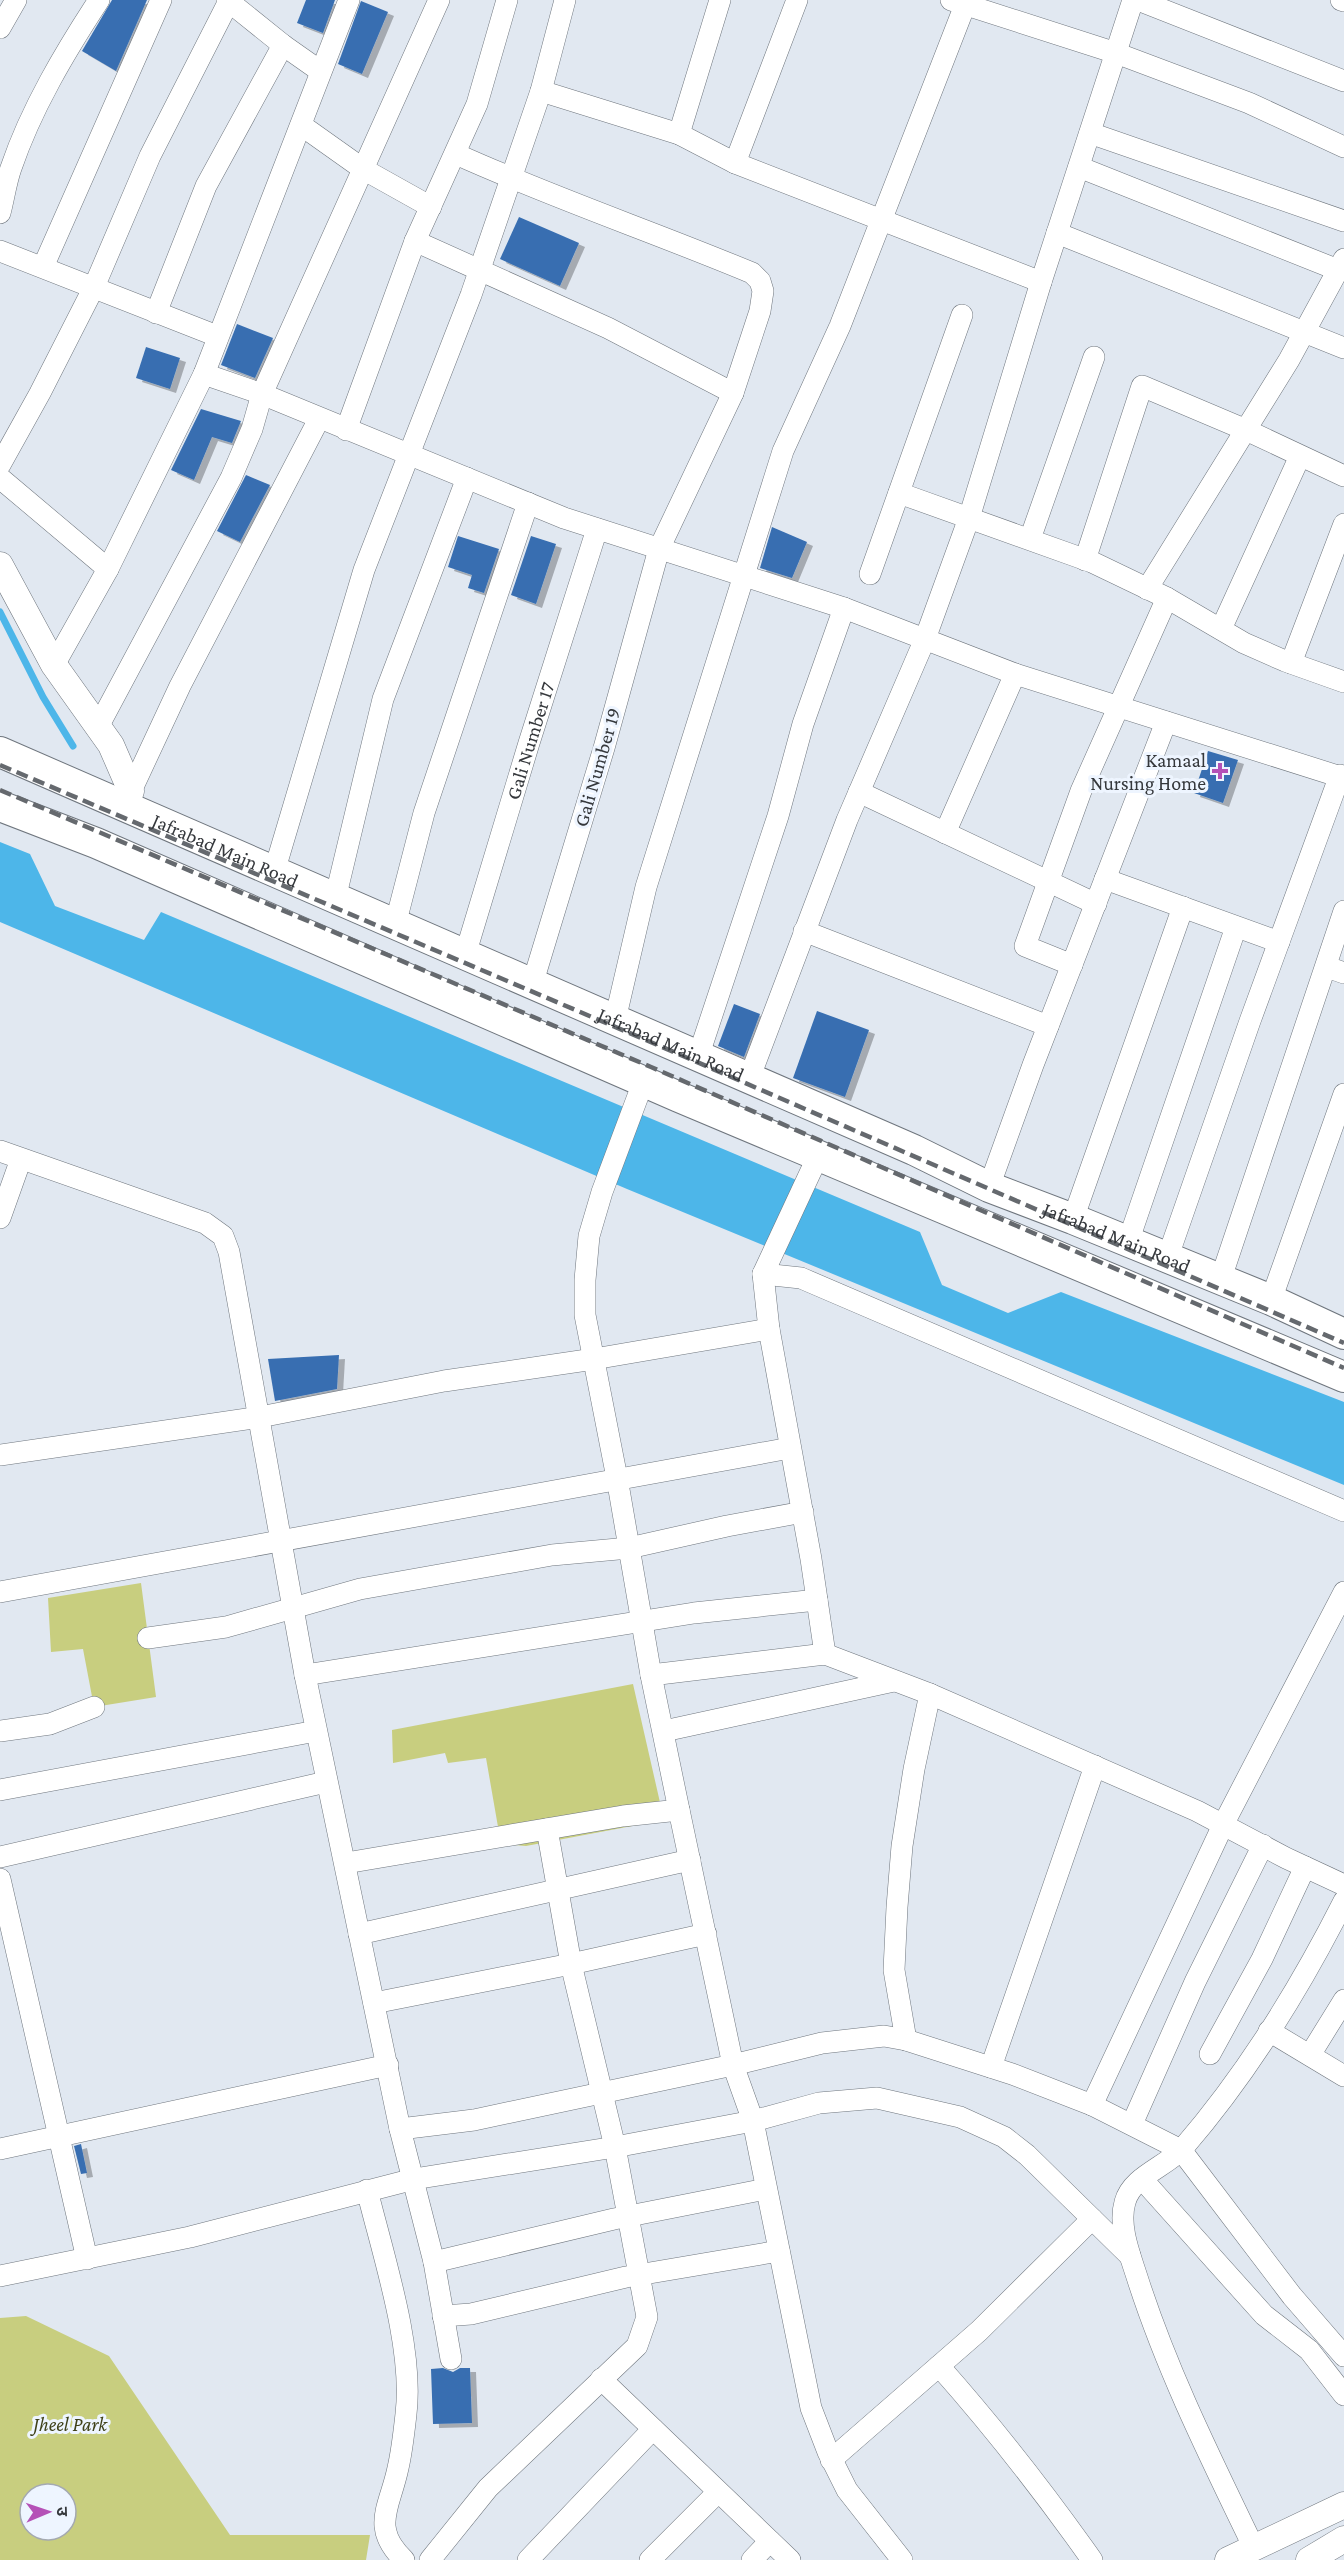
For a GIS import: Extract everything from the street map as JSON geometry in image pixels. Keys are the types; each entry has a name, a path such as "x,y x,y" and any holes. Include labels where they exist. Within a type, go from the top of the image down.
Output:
{"main road":[{"name":"Jafrabad Main Road","path":"0,752 128,799 274,872 914,1150 989,1187 1271,1300 1344,1334"},
{"name":"Jafrabad Main Road","path":"0,806 96,843 641,1090 818,1156 1344,1377"}],"street":[{"path":"0,28 16,0"},
{"path":"0,213 10,169 26,131 80,28 99,0"},
{"path":"43,267 160,0"},
{"path":"54,665 108,569 204,374 349,0"},
{"path":"99,725 231,478 252,429 262,394 439,0"},
{"path":"346,430 416,241 477,104 507,0"},
{"path":"274,872 364,570 410,456 512,179 541,92 565,0"},
{"path":"679,134 720,0"},
{"path":"735,163 797,0"},
{"path":"749,1079 859,792 925,639 969,518 1041,282 1133,0"},
{"path":"1138,0 1344,81"},
{"path":"0,465 94,287 150,156 228,1 320,71"},
{"path":"615,1020 646,887 783,451 840,326 958,2 1116,53 1342,141"},
{"path":"156,313 207,186 283,45"},
{"path":"541,92 679,134 735,163 1041,282"},
{"path":"301,125 363,169 431,207"},
{"path":"1090,133 1344,221"},
{"name":"Gali Number 19","path":"456,154 512,179 664,236 752,273 760,281 763,300 733,393 659,549 604,748 532,985"},
{"path":"1078,167 1341,265 1246,430 1147,589"},
{"path":"1057,233 1344,348"},
{"path":"416,241 608,328 733,393"},
{"path":"0,251 217,336"},
{"path":"870,574 962,315"},
{"path":"1030,539 1094,357"},
{"path":"204,374 262,394 410,456 597,529 844,608 1015,674 1118,709 1342,777 1279,942 1167,1259"},
{"path":"1085,560 1142,386 1246,430 1344,476"},
{"path":"128,799 180,686 319,419"},
{"path":"1221,629 1300,456"},
{"path":"0,478 108,569"},
{"path":"335,899 383,699 467,478"},
{"path":"899,493 1085,560 1167,598 1244,643 1344,682"},
{"path":"395,925 424,813 528,502"},
{"path":"1291,663 1344,524"},
{"name":"Gali Number 17","path":"465,955 525,754 597,529"},
{"path":"0,565 54,665 99,725 120,761 128,799"},
{"path":"1072,965 1026,946 1081,791 1167,598"},
{"path":"698,1057 778,816 803,724 844,608"},
{"path":"945,833 1015,674"},
{"path":"989,1187 1048,1026 1166,722"},
{"path":"859,792 1096,904"},
{"path":"1105,879 1279,942"},
{"path":"1073,1219 1184,907"},
{"path":"1220,1281 1335,970 1344,911"},
{"path":"1128,1242 1236,927"},
{"path":"804,931 1048,1026"},
{"path":"641,1090 602,1192 589,1236 585,1315 617,1478 651,1675 733,2065 753,2121 810,2408 831,2460 847,2490 902,2560"},
{"path":"1271,1300 1344,1094"},
{"path":"0,1151 205,1222 223,1236 234,1273 292,1610 326,1782 346,1863 400,2129 434,2262 451,2359"},
{"path":"818,1156 763,1274 769,1329 803,1512 825,1654"},
{"path":"0,1218 21,1159"},
{"path":"763,1274 801,1278 1344,1511"},
{"path":"0,1455 260,1417 444,1381 594,1359 769,1329"},
{"path":"0,1592 790,1448"},
{"path":"148,1638 226,1627 360,1589 552,1555 629,1548 803,1512"},
{"path":"1092,2105 1224,1823 1344,1592"},
{"path":"305,1675 694,1613 817,1600"},
{"path":"651,1675 825,1654 930,1694 1224,1823 1305,1867 1344,1885"},
{"path":"664,1731 894,1682"},
{"path":"906,2040 894,1970 897,1907 904,1835 930,1694"},
{"path":"0,1731 50,1724 94,1707"},
{"path":"0,1790 316,1731"},
{"path":"991,2067 1095,1766"},
{"path":"0,1857 326,1782"},
{"path":"346,1863 623,1816 679,1810"},
{"path":"430,2560 488,2488 638,2346 647,2317 615,2147 571,1964 547,1829"},
{"path":"1132,2124 1195,1982 1263,1845"},
{"path":"359,1934 690,1860"},
{"path":"1210,2054 1262,1959 1305,1867"},
{"path":"0,1879 87,2259"},
{"path":"1254,2548 1185,2405 1145,2302 1123,2230 1124,2203 1133,2186 1181,2150 1230,2089 1313,1962 1344,1901"},
{"path":"374,2003 571,1964 706,1934"},
{"path":"1310,2055 1344,2000"},
{"path":"1269,2031 1344,2076"},
{"path":"400,2129 474,2120 733,2065 822,2043 884,2036 906,2040 991,2067 1092,2105 1181,2150 1292,2296 1344,2356"},
{"path":"0,2149 388,2065"},
{"path":"0,2276 190,2237 414,2179 615,2147 753,2121 819,2103 877,2098 960,2117 1004,2137 1027,2155 1130,2256"},
{"path":"1142,2179 1264,2315 1309,2350 1344,2395"},
{"path":"434,2262 627,2217 766,2189"},
{"path":"367,2190 393,2295 407,2381 404,2433 398,2469 384,2520 385,2533 393,2550 404,2560"},
{"path":"831,2460 980,2331 1092,2219"},
{"path":"443,2316 471,2314 639,2275 779,2252"},
{"path":"939,2366 1001,2436 1092,2560"},
{"path":"601,2379 789,2560"},
{"path":"528,2560 653,2429"},
{"path":"650,2560 718,2492"},
{"path":"1228,2560 1342,2510"},
{"path":"1309,2560 1344,2540"},
{"path":"752,2560 770,2541"}],"green space":[{"path":"141,1583 156,1697 94,1707 83,1649 51,1652 48,1598"},
{"path":"633,1684 664,1820 526,1846 501,1844 486,1758 448,1763 445,1753 393,1763 392,1730"},
{"name":"Jheel Park","path":"26,2316 109,2356 230,2535 370,2535 366,2560 0,2560 0,2318"}],"water":[{"path":"0,842 30,854 55,906 144,940 161,912 920,1232 942,1285 1008,1313 1061,1292 1344,1402 1344,1485 627,1189 0,922"}],"building":[{"path":"112,0 147,0 116,71 82,51"},
{"path":"306,0 335,0 323,33 297,23"},
{"path":"361,1 388,12 362,74 338,64"},
{"path":"519,217 579,243 560,286 500,259"},
{"path":"237,324 273,338 255,378 221,365"},
{"path":"146,347 180,358 170,389 136,378"},
{"path":"201,409 241,421 232,443 212,437 194,480 171,470"},
{"path":"246,475 270,485 240,542 217,531"},
{"path":"772,527 807,542 792,578 760,568"},
{"path":"458,536 499,549 484,593 468,588 472,575 448,567"},
{"path":"531,536 556,544 536,604 511,595"},
{"path":"1208,751 1238,760 1223,803 1194,793"},
{"path":"734,1004 760,1014 744,1057 718,1046"},
{"path":"817,1011 869,1030 845,1097 793,1078"},
{"path":"339,1355 337,1389 275,1401 268,1359"},
{"path":"81,2144 87,2173 81,2174 74,2146"},
{"path":"443,2368 453,2372 460,2368 470,2368 472,2423 433,2424 431,2369"}],"waterway":[{"path":"0,612 43,697 73,746"}],"railway":[{"path":"0,765 660,1046 1344,1343"},
{"path":"0,790 651,1067 1344,1368"}],"place":[{"name":"Kamaal Nursing Home","path":"1220,771"}]}
